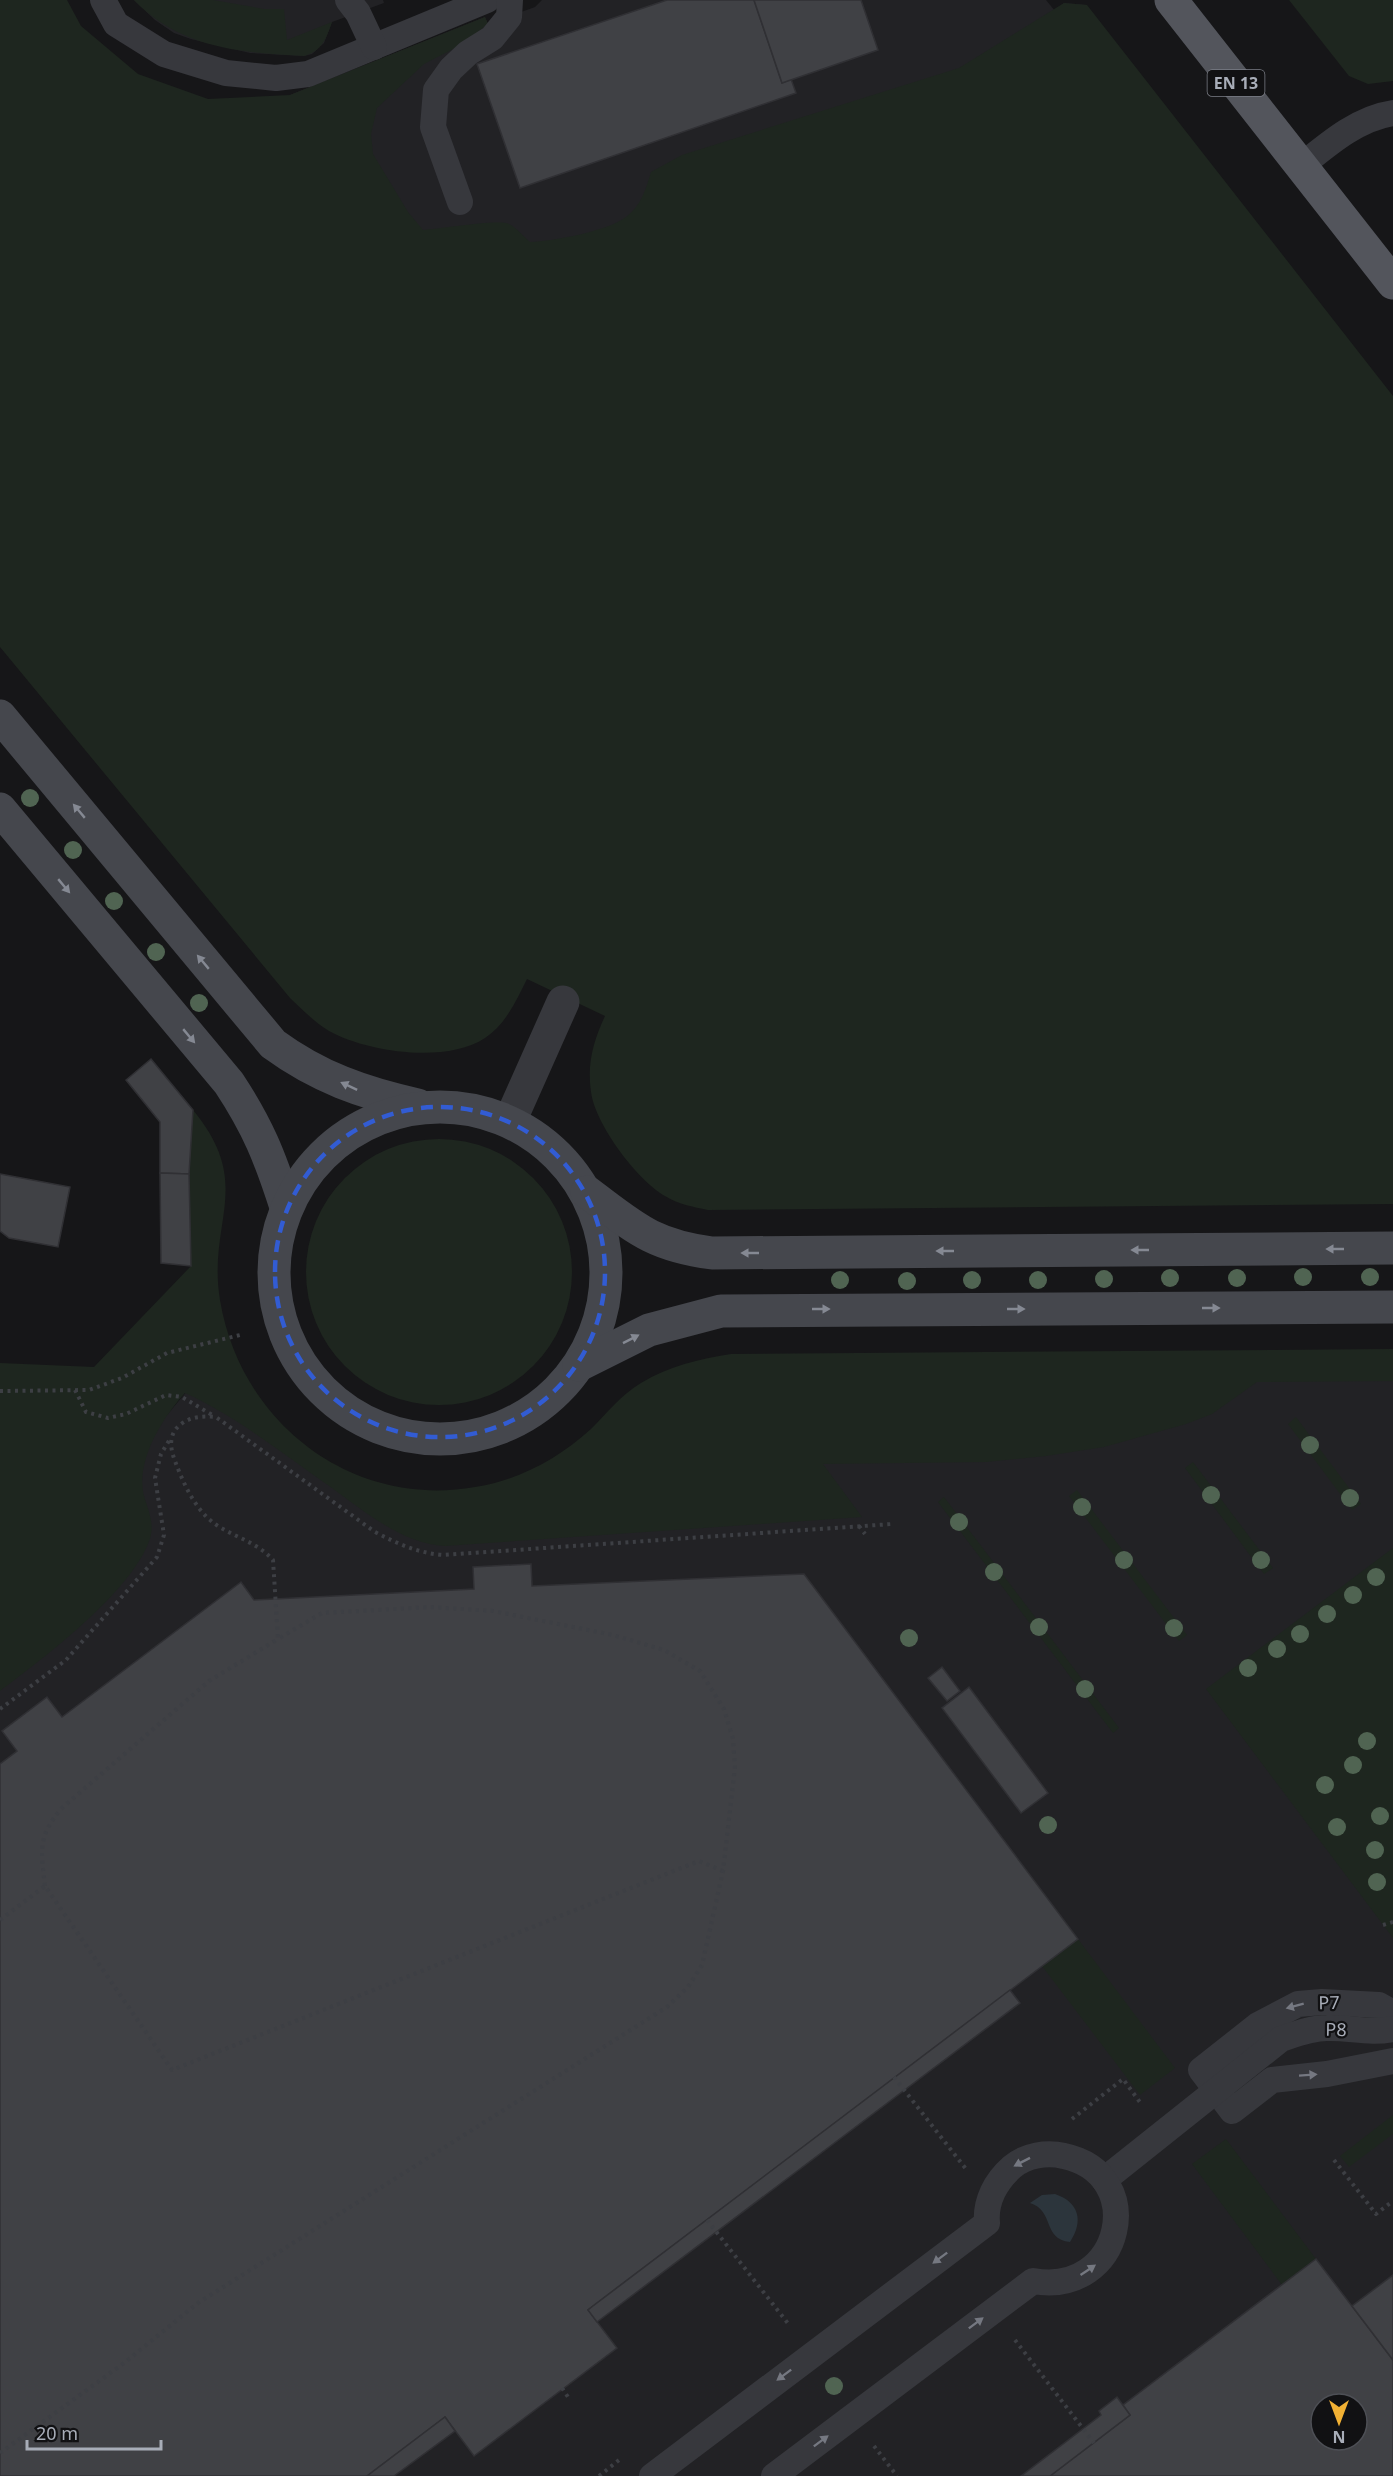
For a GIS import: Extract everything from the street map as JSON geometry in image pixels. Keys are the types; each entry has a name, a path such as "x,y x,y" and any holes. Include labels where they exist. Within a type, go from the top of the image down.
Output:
{"main road":[{"name":"EN 13","path":"1171,0 1393,283"},
{"path":"0,716 273,1044 293,1058 364,1093 425,1107"},
{"path":"0,809 229,1083 252,1118 269,1152 286,1207"},
{"path":"425,1107 468,1108 510,1121 553,1150 585,1191 603,1234 607,1279 599,1324 579,1365 564,1384 539,1406 504,1426 480,1434 439,1439 407,1436 360,1419 339,1406 310,1377 292,1350 282,1328 275,1304 273,1263 278,1231 286,1207 313,1166 342,1138 367,1122 396,1112 425,1107"},
{"path":"585,1191 645,1235 678,1249 712,1253 1393,1248"},
{"path":"579,1365 649,1330 721,1311 1393,1307"}],"street":[{"path":"510,1121 563,1002"}],"lane":[{"path":"103,0 116,24 164,54 226,73 276,78 308,74 487,0"},
{"path":"348,0 358,13 374,47"},
{"path":"460,202 433,127 436,90 451,69 468,53 492,38 509,16 510,0"},
{"path":"1301,166 1335,139 1380,115 1393,113"},
{"name":"P7","path":"1273,2029 1298,2004 1322,2002 1379,2005 1393,2013"},
{"name":"P8","path":"1273,2029 1301,2032 1326,2028 1377,2032 1393,2029"},
{"path":"1104,2180 1215,2089 1273,2029"},
{"path":"1215,2089 1232,2110 1272,2080 1327,2074 1393,2061"},
{"path":"652,2476 987,2223 990,2197 999,2179 1015,2165 1033,2156 1053,2153 1074,2158 1091,2167 1104,2180 1114,2200 1117,2221 1113,2241 1103,2259 1088,2272 1070,2281 1050,2284 1033,2281 774,2476"}],"path":[{"path":"0,1391 90,1390 122,1378 167,1353 240,1335"},
{"path":"75,1390 86,1412 108,1418 126,1414 166,1395 182,1397 216,1418 375,1532 402,1546 425,1553 443,1555 892,1524"},
{"path":"0,1709 66,1660 157,1557 164,1535 155,1478 161,1454 175,1428 185,1421 197,1417 216,1418"},
{"path":"171,1438 171,1452 182,1480 201,1511 218,1526 266,1552 273,1560 278,1639"},
{"path":"859,1526 865,1534"},
{"path":"0,2453 124,2363 198,2303 667,2007 688,1987 702,1965 723,1871 735,1767 733,1739 724,1709 699,1671 664,1650 613,1635 493,1611 431,1607 322,1613 209,1681 62,1808 47,1826 40,1844 45,1886 172,2070 699,1861 723,1871"},
{"path":"0,1920 45,1886"},
{"path":"1383,1925 1393,1922"},
{"path":"894,2077 968,2172"},
{"path":"1334,2160 1376,2214 1393,2201"},
{"path":"707,2220 792,2330"},
{"path":"1012,2336 1094,2443"},
{"path":"562,2388 570,2400"},
{"path":"872,2442 897,2476"}],"highlighted area":[{"path":"468,1109 525,1129 553,1150 576,1176 603,1234 604,1302 579,1365 545,1401 480,1434 407,1436 360,1419 305,1371 275,1304 274,1254 286,1207 300,1181 342,1138 396,1112"}],"shaded area":[{"path":"0,0 67,0 81,26 138,74 208,99 290,95 485,17 488,24 461,45 424,64 377,108 371,134 373,154 408,212 423,230 481,223 503,223 512,225 530,242 580,234 618,222 631,213 639,202 651,172 682,155 959,68 1064,3 1087,5 1393,396 1393,1204 708,1210 675,1201 642,1178 619,1150 600,1120 591,1092 590,1072 594,1044 605,1016 527,979 519,996 499,1026 485,1038 469,1046 450,1051 407,1052 364,1045 329,1031 313,1020 290,998 0,647"},
{"path":"134,0 383,0 384,3 332,22 324,43 312,54 304,56 250,53 191,39 174,33 155,20"},
{"path":"134,0 213,0 264,9 284,9 287,40 332,22 323,44 310,54 304,56 257,53 213,45 191,38 171,29"},
{"path":"542,0 1046,0 1055,11 1064,3 1087,5 355,421 290,95 485,17 488,24 535,7"},
{"path":"1289,0 1393,0 1393,81 1368,84 1349,76"},
{"path":"193,1110 211,1136 222,1160 225,1204 219,1248 220,1300 232,1344 251,1384 277,1419 308,1447 345,1470 386,1484 429,1490 475,1487 507,1479 537,1467 565,1450 641,1383 684,1364 731,1354 1393,1349 1393,1381 1257,1382 1212,1414 1186,1424 1104,1447 1046,1456 986,1462 823,1464 862,1517 445,1546 414,1539 385,1525 224,1413 185,1393 168,1414 147,1454 142,1483 151,1520 151,1531 148,1544 137,1564 104,1604 83,1624 0,1691 0,1363 94,1367 191,1266 189,1174"},
{"path":"439,1139 465,1142 490,1149 513,1161 533,1178 550,1198 562,1221 569,1246 572,1272 569,1298 562,1323 550,1346 533,1366 513,1383 490,1395 465,1402 439,1405 413,1402 388,1395 365,1383 345,1366 328,1346 316,1323 309,1298 306,1272 309,1246 316,1221 328,1198 345,1178 365,1161 388,1149 413,1142"},
{"path":"1393,1349 1393,2476 0,2476 0,1612 205,1370 320,1460 446,1522 636,1499"},
{"path":"1296,1417 1361,1504 1352,1510 1288,1424"},
{"path":"1193,1462 1273,1568 1264,1574 1185,1468"},
{"path":"1077,1490 1187,1635 1179,1641 1069,1496"},
{"path":"944,1497 1119,1728 1113,1733 938,1502"},
{"path":"1393,1548 1393,1938 1206,1689"},
{"path":"1078,1939 1175,2068 1140,2095 1042,1966"},
{"path":"1393,2115 1393,2134 1349,2167 1340,2156"},
{"path":"1226,2139 1316,2259 1282,2285 1192,2164"},
{"path":"1055,2194 1069,2202 1077,2213 1077,2227 1070,2242 1055,2236 1043,2212 1030,2203 1042,2195"}],"building":[{"path":"667,0 754,0 782,83 791,79 796,93 520,188 477,64"},
{"path":"754,0 861,0 878,50 782,83"},
{"path":"151,1059 193,1110 189,1174 160,1173 160,1122 126,1080"},
{"path":"160,1173 189,1174 191,1266 161,1263"},
{"path":"0,1174 70,1187 58,1247 9,1238 0,1231"},
{"path":"531,1564 532,1586 804,1574 1078,1939 588,2310 617,2348 474,2456 445,2417 367,2476 0,2476 0,1764 17,1751 2,1731 47,1697 62,1717 241,1582 254,1600 474,1589 473,1567"},
{"path":"942,1667 960,1691 947,1701 928,1678"},
{"path":"969,1687 1048,1793 1021,1813 942,1708"},
{"path":"1010,1990 1020,2003 597,2322 588,2310"},
{"path":"1316,2259 1393,2360 1393,2476 1050,2476 1130,2415 1123,2405"},
{"path":"1393,2275 1393,2360 1352,2306"},
{"path":"1117,2397 1130,2415 1050,2476 1021,2476 1101,2415 1099,2411"},
{"path":"445,2417 455,2431 394,2476 367,2476"}]}
